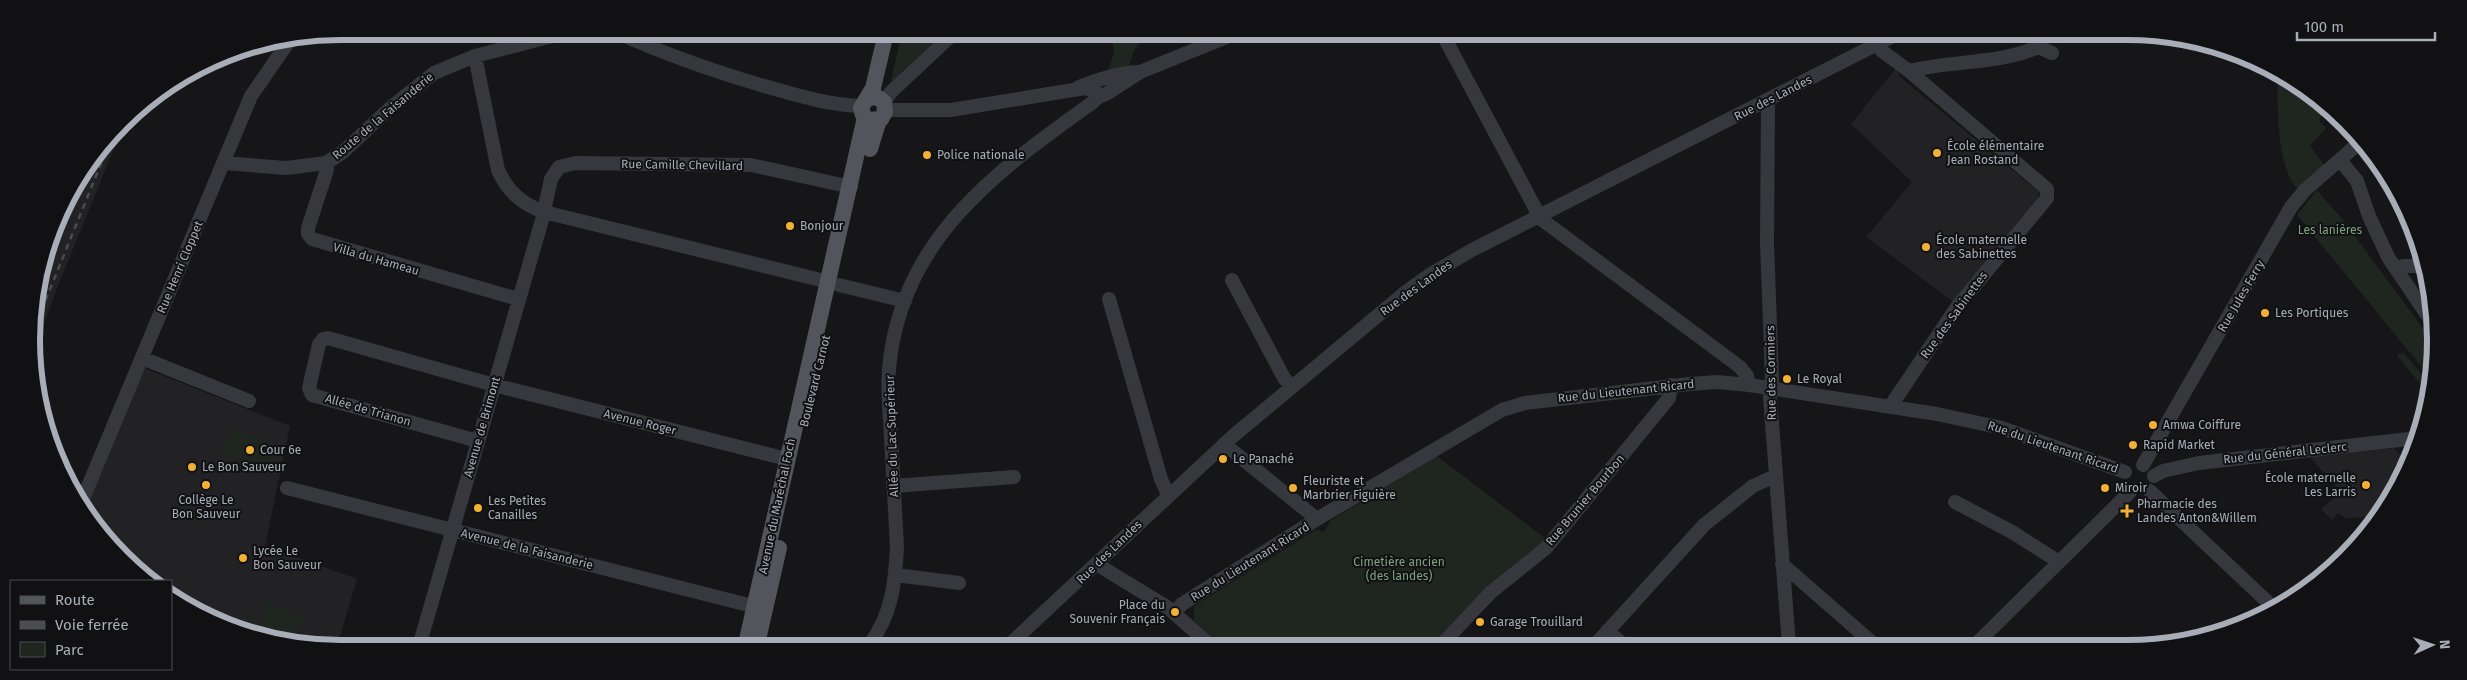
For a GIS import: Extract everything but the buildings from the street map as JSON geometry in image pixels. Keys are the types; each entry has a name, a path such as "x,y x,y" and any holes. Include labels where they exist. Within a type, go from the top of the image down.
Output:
{"main road":[{"name":"Boulevard Carnot","path":"757,640 761,608 791,460 865,166 875,108 875,84 884,40"},
{"name":"Boulevard Carnot","path":"850,187 895,40"},
{"path":"834,284 850,187"},
{"path":"748,640 761,608"}],"street":[{"name":"Route de la Faisanderie","path":"224,163 286,168 326,163 343,152 389,108 434,73 475,56 537,40"},
{"path":"634,40 670,56 725,74 837,105 951,110 1027,99 1074,89 1085,88 1097,94"},
{"path":"875,108 947,40"},
{"path":"1074,89 1102,78 1125,72 1140,72 1219,40"},
{"path":"1446,40 1538,216 1740,367 1747,376 1749,385"},
{"name":"Rue des Landes","path":"1014,640 1224,444 1431,274 1456,258 1886,40"},
{"name":"Rue des Sabinettes","path":"1878,44 1882,51 1909,71 2047,189 2047,198 1957,307 1890,407"},
{"name":"Rue Henri Cloppet","path":"84,496 252,96 287,45"},
{"path":"1909,71 2000,58 2038,47 2052,53"},
{"path":"475,56 494,156 504,182 520,201 544,212 905,302"},
{"name":"Allée du Lac Supérieur","path":"872,640 889,609 896,575 889,368 896,331 905,302 928,254 973,196 1036,142 1093,102 1097,94 1140,72"},
{"path":"1097,94 1096,82 1102,78"},
{"name":"Rue des Cormiers","path":"1768,101 1767,243 1770,388 1788,640"},
{"name":"Rue Jules Ferry","path":"2143,465 2291,207 2305,190 2356,146"},
{"path":"2340,160 2356,181 2369,216 2396,270 2425,312"},
{"name":"Villa du Hameau","path":"326,163 327,170 308,228 308,234 312,239 518,299"},
{"name":"Rue Camille Chevillard","path":"544,212 551,179 559,167 575,163 763,166 850,187"},
{"name":"Avenue de Brimont","path":"421,640 544,212"},
{"path":"2396,270 2403,266 2418,266"},
{"path":"1232,280 1284,378 1292,387"},
{"path":"1109,300 1161,479 1168,496"},
{"name":"Allée de Trianon","path":"478,441 312,395 309,388 319,344 323,339 328,338 494,385"},
{"path":"142,358 249,401"},
{"name":"Rue du Lieutenant Ricard","path":"1174,613 1182,604 1317,520 1508,407 1525,403 1671,385 1717,382 1749,385 1937,414 2002,428 2125,472"},
{"name":"Avenue Roger","path":"494,385 791,460"},
{"name":"Rue Brunier Bourbon","path":"1446,640 1491,592 1553,540 1670,398 1671,385"},
{"name":"Rue du Général Leclerc","path":"2154,476 2163,471 2200,463 2410,439"},
{"path":"1224,444 1317,520"},
{"path":"2135,465 2143,465 2150,469 2154,476 2154,484 2150,491 2138,495 2130,492 2125,485 2125,472 2135,465"},
{"path":"893,486 1014,476"},
{"path":"1600,640 1704,525 1753,486 1775,476"},
{"name":"Avenue de la Faisanderie","path":"287,488 761,608"},
{"path":"2150,491 2269,604"},
{"path":"1980,640 2130,492"},
{"path":"1955,502 2012,532 2059,562"},
{"path":"1098,562 1103,568 1174,613 1204,640"},
{"path":"1782,564 1869,640"},
{"path":"896,575 959,583"},
{"path":"1608,631 1618,640"}],"shaded area":[{"name":"École élémentaire Jean Rostand","path":"1896,68 1899,76 2040,193 2037,197 2041,201 1955,303 1866,237 1912,182 1851,124"},
{"path":"118,138 40,333 46,281 50,262 62,228 80,190 102,157"},
{"name":"Le Bon Sauveur","path":"144,368 290,426 265,546 357,579 339,640 301,637 262,630 225,617 190,600 172,588 172,580 160,580 142,566 114,538 87,501"},
{"name":"École maternelle Les Larris","path":"2394,448 2403,458 2387,490 2369,517 2345,518 2338,513 2332,520 2321,509 2341,492 2310,457"}],"green space":[{"path":"900,40 936,40 890,84"},
{"path":"1112,40 1141,40 1133,53 1129,66 1107,73 1114,53"},
{"path":"2277,80 2323,112 2319,121 2326,128 2310,146 2325,166 2298,190 2286,166 2278,119"},
{"name":"Les lanières","path":"2317,190 2344,221 2427,333 2425,371 2297,215"},
{"path":"2403,352 2424,377 2423,387 2397,356"},
{"name":"Cour 6e","path":"231,428 278,447 268,472 221,452"},
{"name":"Cimetière ancien (des landes)","path":"1437,456 1546,539 1489,584 1436,640 1215,640 1194,621 1194,606 1317,529 1324,532 1331,520"},
{"path":"267,603 304,618 297,636 256,628"}],"railway":[{"path":"42,308 105,153"}],"place":[{"name":"École élémentaire Jean Rostand","path":"1937,153"},
{"name":"Police nationale","path":"927,155"},
{"name":"Bonjour","path":"790,226"},
{"name":"École maternelle des Sabinettes","path":"1926,247"},
{"name":"Les Portiques","path":"2265,313"},
{"name":"Le Royal","path":"1787,379"},
{"name":"Amwa Coiffure","path":"2153,425"},
{"name":"Rapid Market","path":"2133,445"},
{"name":"Cour 6e","path":"250,450"},
{"name":"Le Panaché","path":"1223,459"},
{"name":"Le Bon Sauveur","path":"192,467"},
{"name":"Collège Le Bon Sauveur","path":"206,485"},
{"name":"École maternelle Les Larris","path":"2366,485"},
{"name":"Fleuriste et Marbrier Figuière","path":"1293,488"},
{"name":"Miroir","path":"2105,488"},
{"name":"Les Petites Canailles","path":"478,508"},
{"name":"Pharmacie des Landes Anton&Willem","path":"2127,511"},
{"name":"Lycée Le Bon Sauveur","path":"243,558"},
{"name":"Place du Souvenir Français","path":"1175,612"},
{"name":"Garage Trouillard","path":"1480,622"}]}
